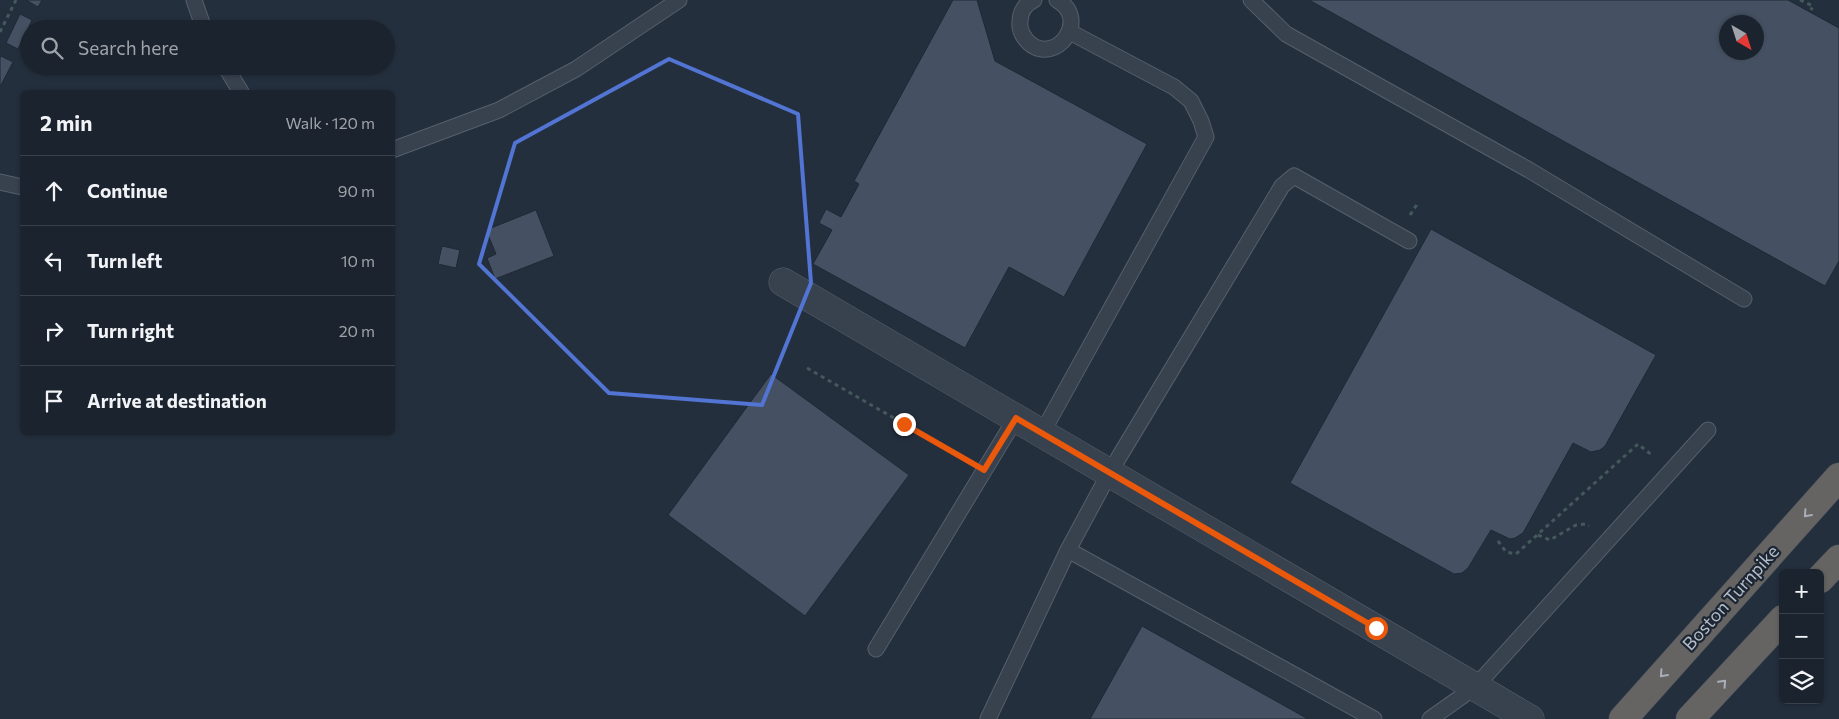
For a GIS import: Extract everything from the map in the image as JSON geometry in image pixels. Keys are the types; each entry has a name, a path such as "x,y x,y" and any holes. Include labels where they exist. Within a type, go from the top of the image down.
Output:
{"highway":[{"name":"Boston Turnpike","path":"1623,719 1839,477"},
{"path":"1824,575 1839,559"},
{"path":"1690,719 1779,623"}],"street":[{"path":"783,282 1530,719"}],"lane":[{"path":"194,0 201,20"},
{"path":"395,149 507,106 576,69 679,0"},
{"path":"1034,0 1025,7 1019,23 1021,32 1026,40 1032,45 1041,48 1050,48 1058,45 1065,40 1070,32 1070,16 1067,8 1057,0"},
{"path":"1251,0 1286,34 1529,170 1744,299"},
{"path":"1042,433 1206,137 1201,121 1191,101 1174,87 1070,32"},
{"path":"231,75 241,90"},
{"path":"988,719 1068,550 1110,472 1282,186 1294,176 1409,241"},
{"path":"0,182 20,186"},
{"path":"876,649 1016,418"},
{"path":"1430,719 1475,687 1708,430"},
{"path":"1068,550 1374,719"}],"path":[{"path":"0,32 16,0"},
{"path":"1800,0 1813,6 1811,10"},
{"path":"807,368 984,470"},
{"path":"1498,542 1506,552 1516,554 1638,444 1671,471"},
{"path":"1538,535 1550,540 1576,525 1586,524 1608,540"}],"highlighted area":[{"path":"669,59 798,114 811,283 762,405 609,393 479,264 515,143"}],"building":[{"path":"26,0 42,0 38,7"},
{"path":"953,0 977,0 995,61 1147,144 1064,297 1009,267 965,348 813,264 832,230 819,223 826,209 841,217 859,184 854,181"},
{"path":"1309,0 1788,0 1839,28 1839,261 1825,286"},
{"path":"20,14 32,20 20,20 20,45 18,49 6,43"},
{"path":"1,56 13,62 0,87 0,58"},
{"path":"536,210 554,256 495,279 487,258 496,254 486,230"},
{"path":"1431,229 1656,355 1605,446 1600,450 1591,452 1573,443 1523,533 1510,539 1491,530 1468,568 1462,573 1454,574 1290,483"},
{"path":"442,246 460,250 456,268 438,264"},
{"path":"771,374 909,475 805,616 668,515"},
{"path":"1142,626 1308,719 1090,719"}],"route":[{"path":"904,424 984,470 1016,418 1376,628"}]}
